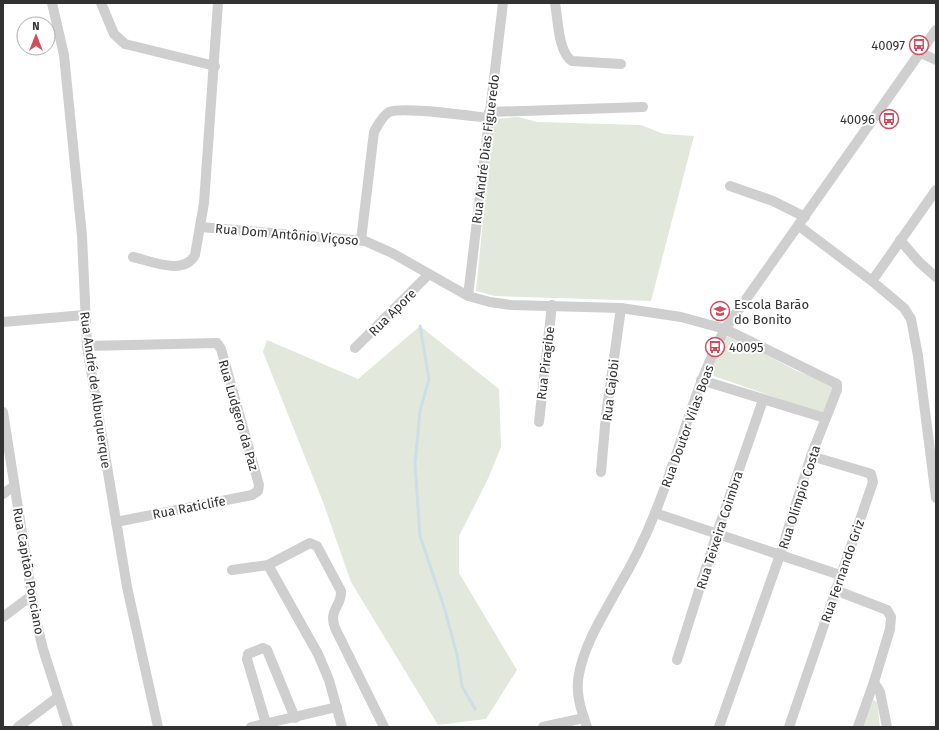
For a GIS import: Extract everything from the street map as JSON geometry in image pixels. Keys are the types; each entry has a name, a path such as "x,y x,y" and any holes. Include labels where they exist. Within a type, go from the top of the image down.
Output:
{"street":[{"name":"Rua André de Albuquerque","path":"52,3 64,55 82,236 85,315 88,346 127,586 158,727"},
{"path":"101,3 114,34 125,44 215,66"},
{"name":"Rua Dom Antônio Viçoso","path":"218,3 215,66 205,196 201,227 361,240 392,253 468,296 490,302 511,305 621,308 681,318 725,329"},
{"name":"Rua André Dias Figueredo","path":"468,296 503,3"},
{"path":"555,3 562,50 566,57 572,61 621,64"},
{"name":"Rua Doutor Vilas Boas","path":"586,722 578,688 578,675 586,649 593,633 633,561 655,513 679,450 701,380 725,329 936,30"},
{"path":"921,53 936,60"},
{"path":"361,240 374,132 380,120 387,113 404,110 489,115 643,106"},
{"path":"730,186 773,201 805,217"},
{"path":"872,281 936,190"},
{"path":"799,226 872,281 904,308 910,319 923,396 936,498"},
{"path":"133,257 174,266 188,264 192,261 195,255 201,227"},
{"path":"900,240 919,262 936,277"},
{"name":"Rua Apore","path":"355,348 428,274"},
{"name":"Rua Piragibe","path":"539,422 552,305"},
{"name":"Rua Cajobi","path":"601,472 606,415 621,308"},
{"path":"3,322 85,315"},
{"name":"Rua Olímpio Costa","path":"719,727 780,555 811,456 837,390 836,384 725,329"},
{"name":"Rua Ludgero da Paz","path":"88,346 217,343 221,349 260,488"},
{"path":"701,380 825,418"},
{"name":"Rua Teixeira Coimbra","path":"677,660 717,533 763,400"},
{"name":"Rua Capitão Ponciano","path":"3,412 31,596 43,649 68,727"},
{"name":"Rua Fernando Griz","path":"789,727 840,575 872,487 872,477 865,472 811,456"},
{"path":"3,494 14,486"},
{"name":"Rua Raticlife","path":"116,522 252,495 257,493 260,488"},
{"path":"655,513 840,575"},
{"path":"232,570 268,565 308,544 312,543 317,546 342,592 342,597 333,614 332,622 384,727"},
{"path":"268,565 318,654 329,680 342,727"},
{"path":"835,590 887,610 891,617 890,629 874,682 858,727"},
{"path":"3,617 31,596"},
{"path":"266,726 247,659 248,654 263,648 267,650 270,656 295,718"},
{"path":"874,682 882,698 887,727"},
{"path":"18,727 58,696"},
{"path":"251,727 266,726 337,707"},
{"path":"543,727 586,722"}],"shaded area":[{"path":"518,117 537,122 641,125 664,134 694,136 651,301 495,296 476,291 493,119"},
{"path":"420,326 499,389 501,447 487,481 459,536 459,573 517,670 486,719 438,725 351,582 323,502 263,352 267,340 358,379"},
{"path":"730,336 797,371 834,385 835,387 822,414 714,376 710,370 726,337"},
{"path":"873,700 877,702 880,727 863,727"}],"waterway":[{"path":"420,326 429,379 420,411 415,464 420,536 445,610 457,655 462,686 475,709"}],"place":[{"name":"40097","path":"919,45"},
{"name":"40096","path":"889,119"},
{"name":"Escola Barão do Bonito","path":"720,311"},
{"name":"40095","path":"715,347"}]}
